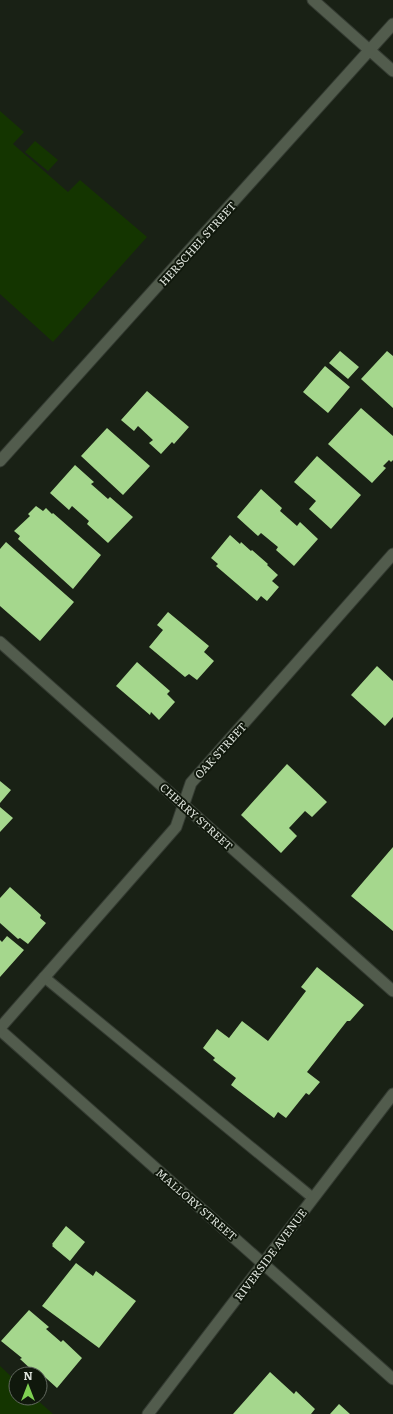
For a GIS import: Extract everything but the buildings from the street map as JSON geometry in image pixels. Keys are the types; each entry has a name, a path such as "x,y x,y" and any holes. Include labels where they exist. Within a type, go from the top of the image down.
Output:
{"street":[{"path":"313,0 393,71"},
{"name":"HERSCHEL STREET","path":"0,461 393,24"},
{"name":"OAK STREET","path":"0,1029 176,827 190,783 393,554"},
{"name":"CHERRY STREET","path":"0,642 393,991"},
{"name":"MALLORY STREET","path":"0,1029 393,1379"},
{"name":"RIVERSIDE AVENUE","path":"148,1414 393,1094"}],"lane":[{"path":"44,977 313,1198"}],"green space":[{"path":"0,111 24,132 13,144 68,192 80,180 147,237 53,342 0,294"},
{"path":"35,141 58,160 48,171 25,152"},
{"path":"0,1366 8,1374 8,1406 44,1406 53,1414 0,1414"}]}
